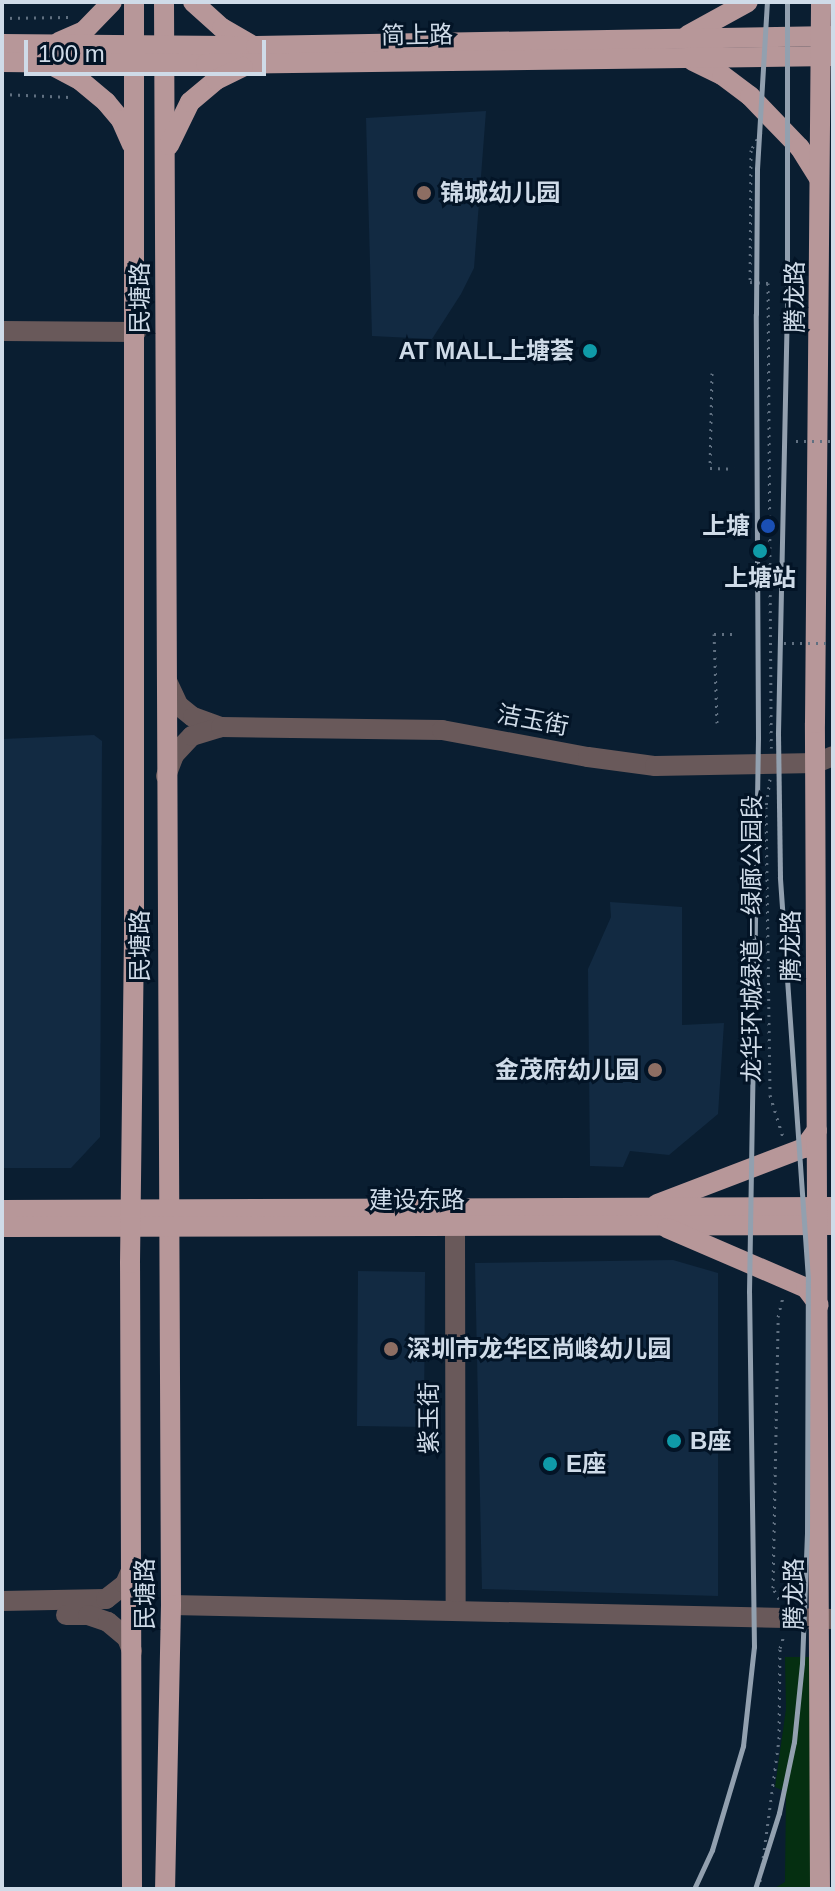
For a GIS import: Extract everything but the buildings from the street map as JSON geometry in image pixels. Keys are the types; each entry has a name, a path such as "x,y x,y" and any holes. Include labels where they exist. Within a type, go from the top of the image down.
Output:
{"main road":[{"path":"112,2 84,31 44,54 106,102 127,131 135,158"},
{"name":"民塘路","path":"132,1889 134,2"},
{"name":"民塘路","path":"164,2 171,1605 165,1889"},
{"path":"166,160 175,128 190,102 257,55 193,2"},
{"path":"672,39 704,29 748,2"},
{"name":"腾龙路","path":"820,1889 827,1618 819,1305 825,1216 817,1130 824,759 827,317 821,184 827,46 821,2"},
{"name":"简上路","path":"257,55 672,39 827,46"},
{"name":"简上路","path":"2,44 44,54"},
{"name":"简上路","path":"2,62 44,54 681,58 827,46"},
{"path":"681,58 711,68 750,96 800,148 821,184"},
{"path":"645,1209 804,1148 817,1130"},
{"name":"建设东路","path":"2,1227 131,1219 645,1209 825,1216"},
{"name":"建设东路","path":"2,1210 131,1219"},
{"name":"建设东路","path":"168,1218 455,1226 660,1225 825,1216"},
{"path":"660,1225 806,1288 819,1305"}],"street":[{"path":"2,331 136,332"},
{"path":"166,677 178,705 193,717 221,727"},
{"path":"165,778 182,745 192,736 221,727"},
{"name":"洁玉街","path":"221,727 429,729 655,766 824,759"},
{"name":"紫玉街","path":"455,1226 456,1611"},
{"path":"2,1601 106,1599 125,1584 132,1568"},
{"path":"171,1605 827,1618"},
{"path":"2,1614 95,1617 127,1638 132,1651"}],"path":[{"path":"2,18 78,16"},
{"path":"2,94 62,95 76,99"},
{"path":"763,130 751,150 750,282 768,283 771,755"},
{"path":"712,373 710,468 734,469"},
{"path":"796,441 833,441"},
{"path":"717,723 714,634 737,634"},
{"path":"784,643 833,643"},
{"name":"龙华环城绿道－绿廊公园段","path":"771,774 766,807 770,1095 787,1148"},
{"path":"779,1599 773,1588 778,1317 788,1287"},
{"path":"759,1889 779,1739 780,1648 784,1635"}],"shaded area":[{"name":"锦城幼儿园","path":"486,111 474,268 461,294 432,339 372,336 366,118"},
{"path":"94,735 102,741 100,1137 71,1168 2,1168 2,739"},
{"name":"金茂府幼儿园","path":"610,902 682,907 682,1025 724,1023 718,1114 669,1155 630,1151 623,1167 590,1166 588,969 611,917"},
{"path":"673,1260 718,1273 718,1596 482,1589 475,1263"},
{"name":"深圳市龙华区尚峻幼儿园","path":"358,1271 425,1272 424,1427 357,1426"}],"green space":[{"path":"785,1657 812,1657 811,1889 773,1889 785,1882 786,1792 775,1787 786,1709"}],"railway":[{"path":"694,1889 712,1850 743,1746 754,1647 749,1292 758,738 757,169 767,2"},
{"path":"755,1889 779,1813 794,1742 802,1663 807,1533 808,1279 780,877 778,733 787,314 787,2"}],"place":[{"name":"锦城幼儿园","path":"424,193"},
{"name":"AT MALL上塘荟","path":"590,351"},
{"name":"上塘","path":"768,526"},
{"name":"上塘站","path":"760,551"},
{"name":"金茂府幼儿园","path":"655,1070"},
{"name":"深圳市龙华区尚峻幼儿园","path":"391,1349"},
{"name":"B座","path":"674,1441"},
{"name":"E座","path":"550,1464"}]}
